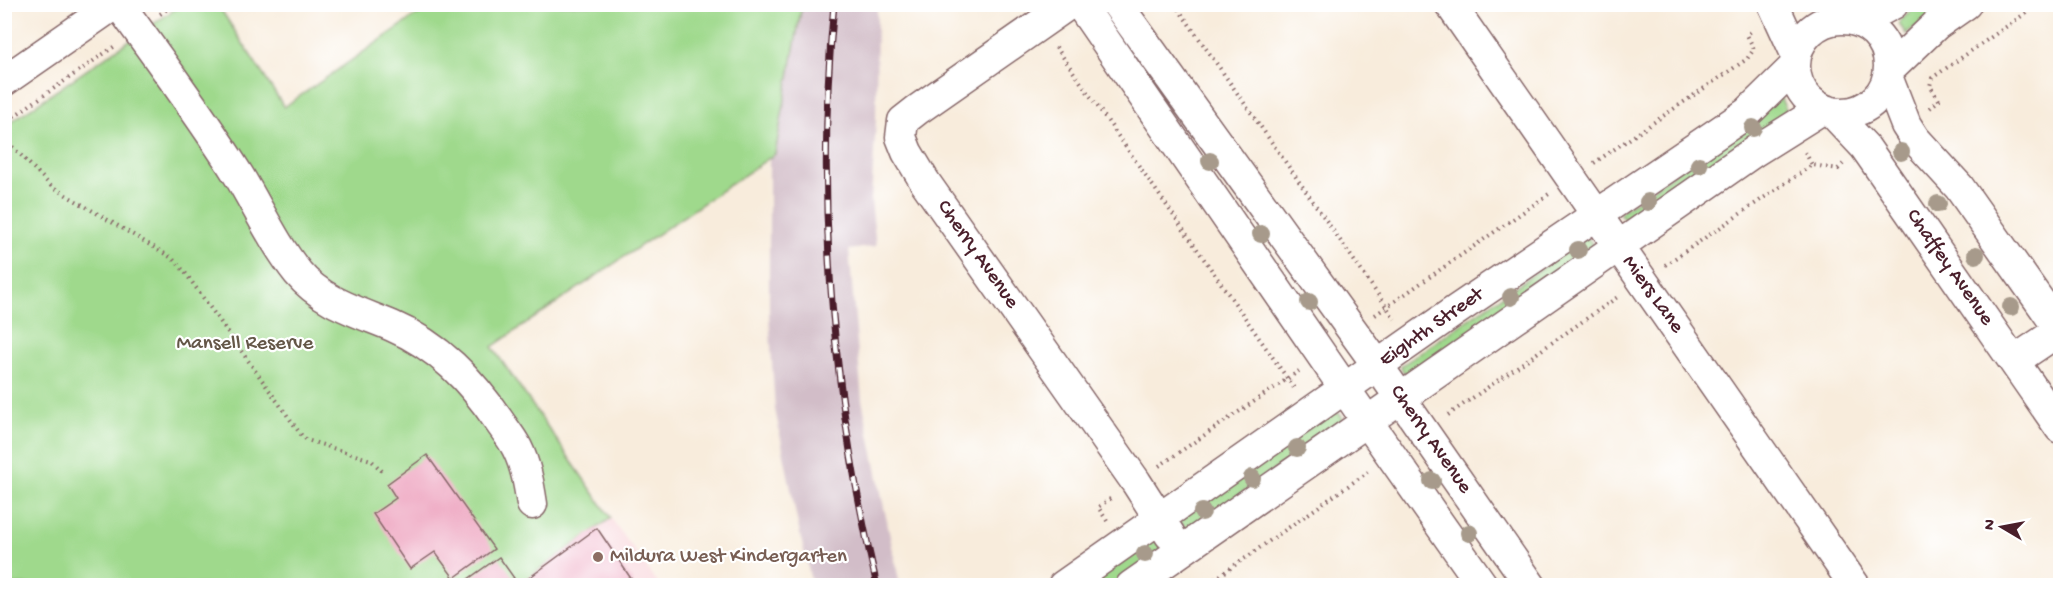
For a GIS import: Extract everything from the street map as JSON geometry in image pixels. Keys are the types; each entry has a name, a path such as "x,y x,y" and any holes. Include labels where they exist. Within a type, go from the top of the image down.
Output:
{"street":[{"path":"8,70 117,4 138,30 239,177 271,236 299,274 315,290 348,309 394,327 430,345 453,364 482,395 517,447 528,476 532,504"},
{"name":"Cherry Avenue","path":"1069,4 917,110 903,121 901,136 907,152 925,182 1136,482 1181,550"},
{"name":"Cherry Avenue","path":"1080,4 1367,421 1483,585"},
{"name":"Cherry Avenue","path":"1117,4 1378,366 1532,585"},
{"name":"Miers Lane","path":"1450,4 1617,247 1643,280 1855,585"},
{"path":"1773,4 1796,60 1797,79 1802,92 1811,102 1827,111 1846,114 1872,103 1882,92 1889,75 1936,25 1966,4"},
{"path":"1796,60 1802,41 1823,23 1893,4"},
{"path":"1848,15 1872,30 1882,41 1888,55 1889,75 1906,126 1959,187 2060,330 2014,361"},
{"name":"Eighth Street","path":"1063,585 1411,342 1747,113 1796,60"},
{"name":"Eighth Street","path":"1131,585 1755,151 1827,111"},
{"name":"Chaffey Avenue","path":"1827,111 1865,147 2061,428"}],"path":[{"path":"4,123 174,4"},
{"path":"1175,4 1411,342"},
{"path":"1940,100 1930,86 1932,78 2038,4"},
{"path":"1041,24 1311,413"},
{"path":"1353,332 1747,59 1754,49"},
{"path":"4,138 51,186 172,258 302,436 307,440 371,460 385,474"},
{"path":"1424,432 1812,165 1838,169"},
{"path":"1434,373 1458,407"},
{"path":"1332,444 1357,479"},
{"path":"1205,585 1392,455"}],"shaded area":[{"path":"769,5 877,5 876,119 871,201 876,246 849,250 862,400 900,585 812,585 798,525 775,409 769,315"},
{"name":"Mildura West Kindergarten","path":"611,518 659,585 518,586"}],"green space":[{"name":"Mansell Reserve","path":"181,5 218,5 284,107 431,5 802,5 775,154 492,347 611,518 518,585 5,585 5,126"},
{"path":"1918,5 1950,5 1906,34 1899,24 1900,21"},
{"path":"1780,97 1787,111 1778,121 1629,225 1619,213"},
{"path":"1587,237 1596,248 1409,376 1402,370 1401,366"},
{"path":"1334,411 1341,415 1343,420 1188,532 1178,519"},
{"path":"1152,536 1162,546 1159,554 1115,585 1080,586"}],"building":[{"path":"427,455 494,549 454,578 435,552 410,569 373,514 396,498 387,484"},
{"name":"Mildura West Kindergarten","path":"597,528 634,583 631,586 518,586"},
{"path":"499,557 514,578 504,586 466,586 464,582"}],"railway":[{"path":"834,4 826,151 827,224 832,297 849,442 861,514 877,586"}],"place":[{"name":"Mildura West Kindergarten","path":"598,557"}]}
